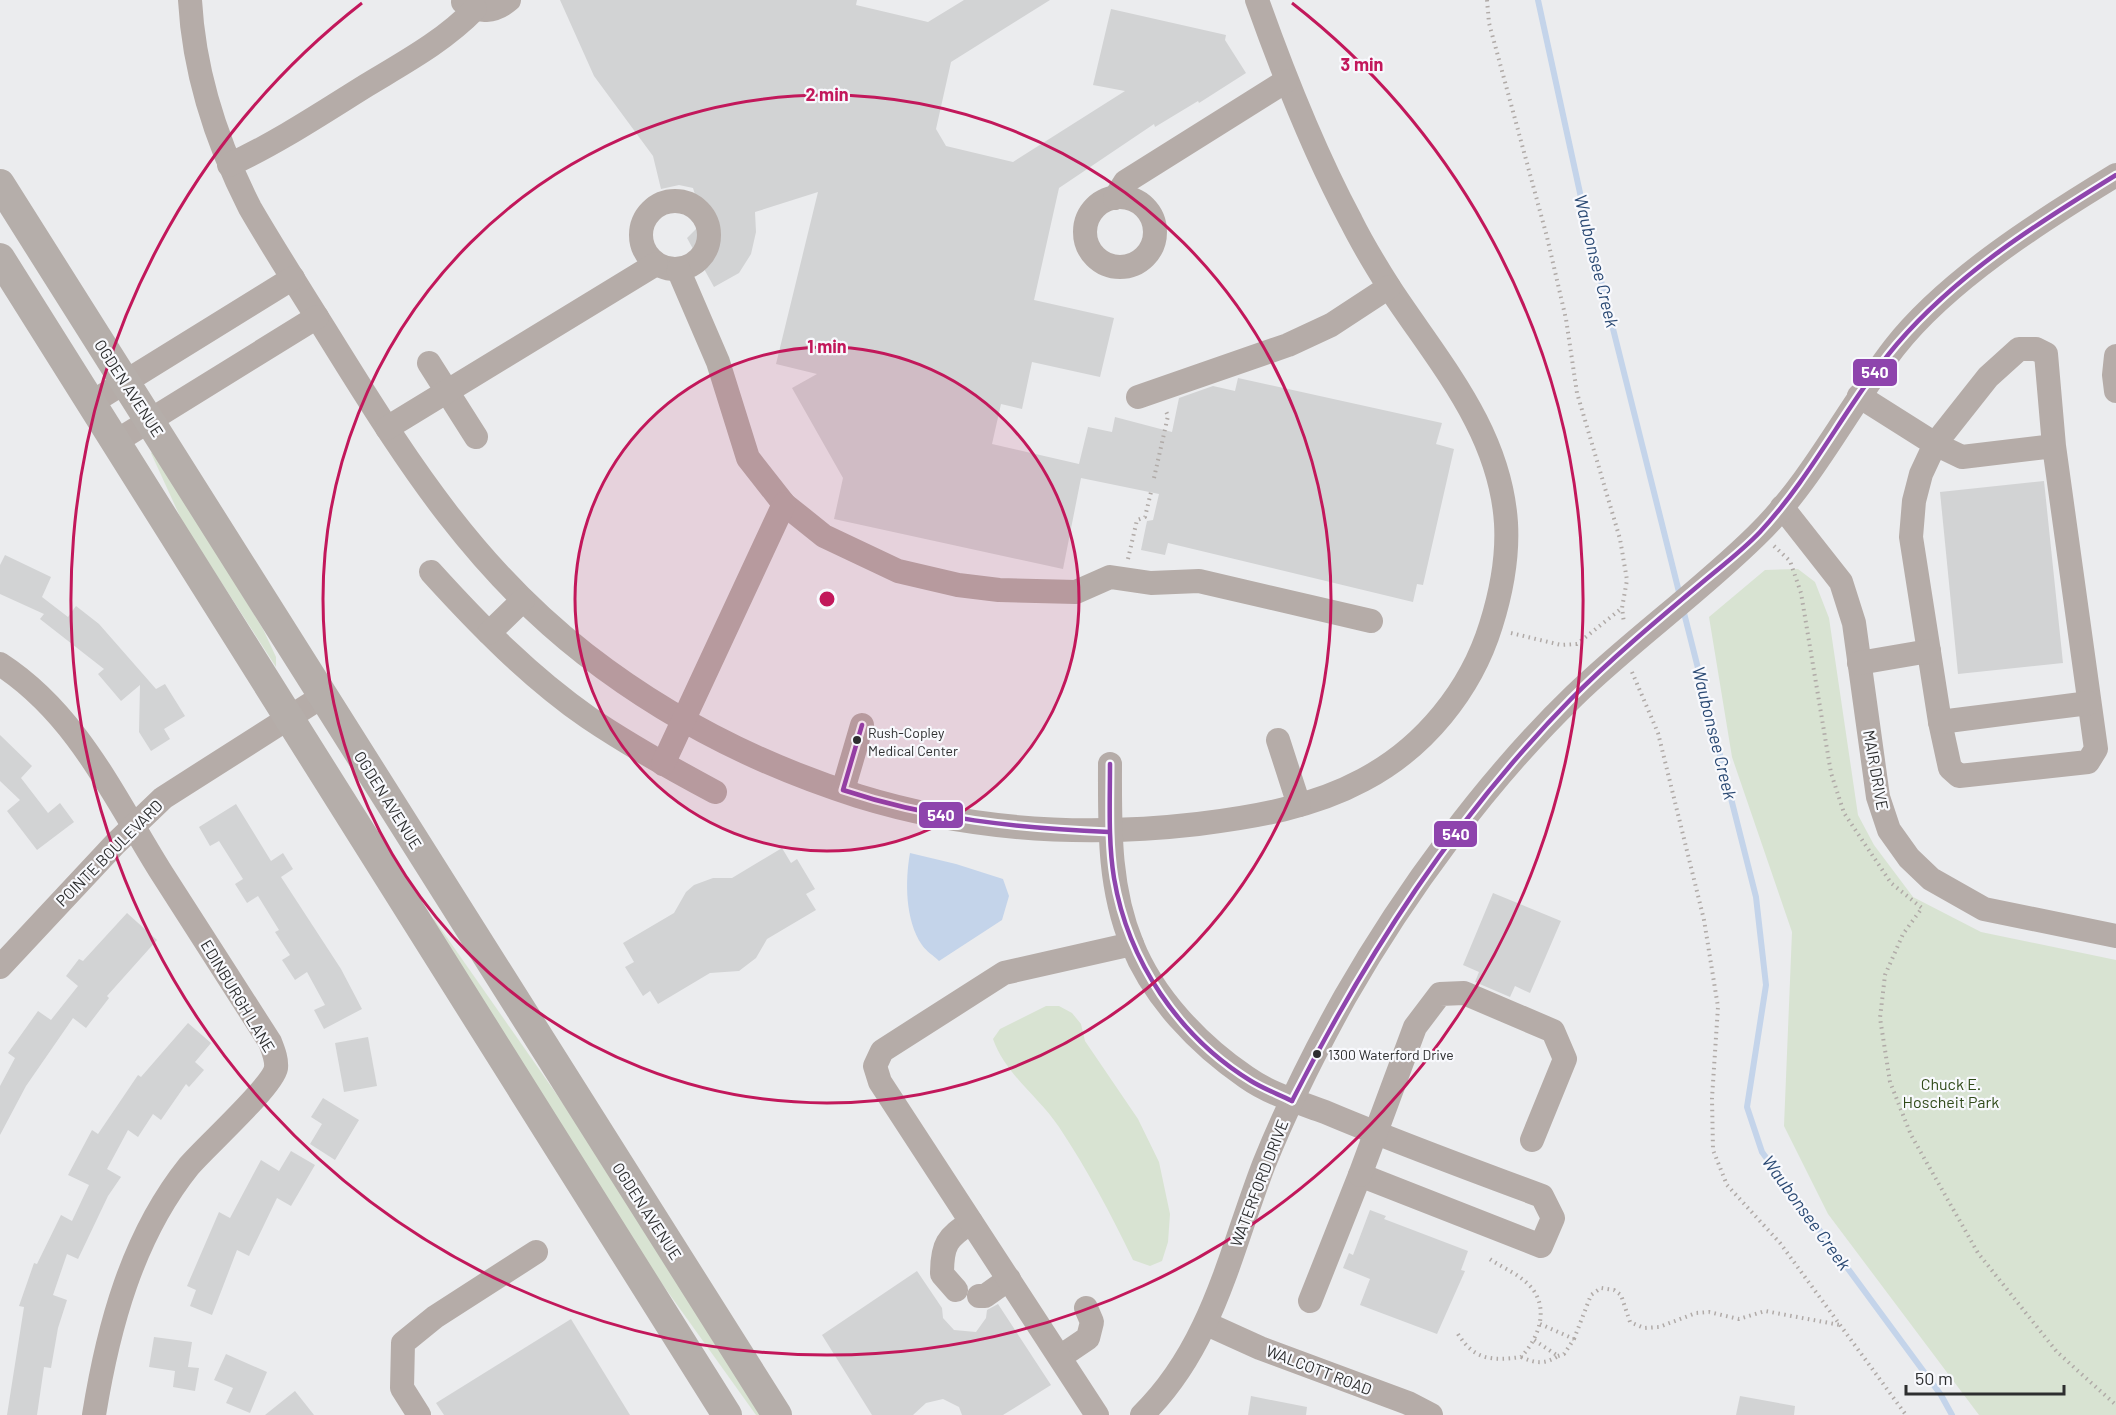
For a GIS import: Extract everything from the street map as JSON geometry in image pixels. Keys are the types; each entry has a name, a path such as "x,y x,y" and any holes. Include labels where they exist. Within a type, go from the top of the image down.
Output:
{"main road":[{"name":"OGDEN AVENUE","path":"0,184 777,1415"},
{"path":"0,258 727,1415"}],"street":[{"path":"190,0 204,90 229,165 250,208 387,428 438,504 523,600 586,654 684,720 766,762 843,790 922,812 983,823 1109,832 1216,822 1299,806 1336,793 1386,766 1428,731 1466,684 1484,649 1503,573 1506,526 1499,479 1483,430 1458,387 1389,287 1333,185 1286,81 1257,0"},
{"path":"229,165 286,136 446,36 468,4 486,11 498,8 509,0"},
{"path":"1115,198 1125,182 1286,81"},
{"name":"WATERFORD DRIVE","path":"1142,1415 1166,1392 1207,1324 1265,1163 1292,1101 1356,978 1431,863 1513,761 1636,628 1740,550 1782,507 1897,345 1929,310 1968,276 2047,219 2116,175"},
{"path":"387,428 667,266 718,362 748,458 784,504 824,536 898,571 958,585 999,590 1076,592 1110,577 1151,583 1199,581 1371,621"},
{"path":"91,403 293,278"},
{"path":"1148,394 1288,345 1331,325 1389,287"},
{"path":"116,442 317,317"},
{"path":"2019,349 2036,349 2046,354 2054,446 2096,749 2088,762 1959,776 1950,768 1940,722 1911,537 1914,501 1921,474 1935,444 1988,377 2019,349"},
{"path":"2116,356 2114,375 2116,391"},
{"path":"429,363 476,437"},
{"path":"1859,396 1935,444 1962,458 2054,446"},
{"path":"663,764 784,504"},
{"name":"MAIR DRIVE","path":"1782,507 1841,582 1854,622 1878,797 1889,830 1909,858 1931,879 1984,909 2116,936"},
{"path":"431,572 527,669 588,717 663,764 716,792"},
{"path":"489,633 523,600"},
{"path":"1859,663 1929,651"},
{"name":"EDINBURGH LANE","path":"0,664 47,703 81,741 270,1042 276,1056 276,1069 270,1084 223,1128 188,1168 144,1239 127,1277 112,1325 94,1415"},
{"name":"POINTE BOULEVARD","path":"0,968 134,824 163,798 323,696"},
{"path":"1940,722 2089,703"},
{"path":"843,790 862,724"},
{"path":"1278,740 1299,806"},
{"path":"1110,764 1109,832 1114,879 1132,944 1152,985 1204,1042 1248,1078 1292,1101 1542,1196 1553,1218 1541,1246 1360,1175"},
{"path":"1096,1415 880,1082 875,1066 882,1051 1004,973 1132,944"},
{"path":"1310,1301 1377,1134 1392,1084 1415,1027 1440,994 1464,993 1553,1030 1565,1059 1532,1140"},
{"path":"956,1290 942,1274 945,1244 952,1235 971,1221"},
{"path":"419,1415 402,1388 403,1344 435,1317 536,1252"},
{"path":"979,1296 985,1296 1009,1279"},
{"path":"1060,1357 1088,1338 1092,1322 1086,1308"},
{"name":"WALCOTT ROAD","path":"1207,1324 1260,1348 1408,1403 1431,1415"}],"path":[{"path":"1487,0 1489,23 1547,237 1566,319 1577,393 1620,540 1627,580 1622,608 1577,644 1561,645 1504,631"},
{"path":"1148,394 1168,416 1154,478"},
{"path":"1128,560 1137,520 1145,517 1150,492"},
{"path":"1781,550 1790,561 1801,592 1831,773 1844,813 1891,883 1922,908 1903,934 1885,975 1880,1018 1890,1082 1911,1135 1978,1253 2057,1352 2116,1404"},
{"path":"1622,608 1636,628"},
{"path":"1631,670 1659,733 1704,920 1718,1007 1712,1098 1713,1150 1727,1185 1779,1243 1906,1415"},
{"path":"1487,1257 1529,1285 1540,1308 1540,1324 1534,1340 1521,1357"},
{"path":"1458,1334 1466,1347 1490,1359 1521,1357 1536,1363 1549,1362 1570,1347 1591,1295 1601,1288 1614,1290 1622,1295 1630,1323 1644,1328 1659,1327 1696,1313 1709,1312 1739,1319 1766,1311 1840,1325"},
{"path":"1540,1324 1574,1339"},
{"path":"1534,1340 1558,1356"}],"green space":[{"path":"154,450 263,629 276,657 276,667 183,523 151,453"},
{"name":"Chuck E. Hoscheit Park","path":"1798,569 1815,582 1829,618 1858,815 1874,845 1913,897 1981,932 2116,960 2116,1415 1979,1415 1828,1214 1784,1126 1792,932 1732,757 1709,617 1765,570"},
{"path":"434,919 569,1112 761,1415 756,1415 655,1274 431,922"},
{"path":"1046,1006 1059,1006 1072,1013 1081,1024 1085,1041 1138,1119 1159,1162 1170,1214 1168,1242 1162,1261 1150,1266 1133,1260 1098,1192 1059,1127 1006,1064 993,1039 1000,1029"}],"water":[{"path":"910,853 1003,879 1009,896 1002,920 939,961 922,945 912,924 907,888"}],"building":[{"path":"560,0 857,0 856,5 928,22 964,0 1050,0 951,62 936,129 946,146 1013,162 1125,91 1093,85 1111,9 1226,35 1225,40 1246,73 1199,103 1198,101 1155,127 1154,124 1059,188 1034,300 1114,318 1100,377 1032,362 1022,409 1001,404 992,444 1079,464 1088,427 1112,432 1115,417 1172,432 1179,398 1213,386 1235,391 1238,378 1442,423 1436,444 1454,449 1423,585 1417,584 1413,602 1168,543 1165,555 1141,550 1147,521 1153,520 1159,494 1081,478 1063,569 834,519 843,478 792,388 817,374 776,364 818,192 755,212 756,232 751,254 739,273 714,287 687,238 696,229 700,211 693,188 679,185 661,189 653,156 594,76"},
{"path":"2044,481 2063,663 1958,674 1940,492"},
{"path":"5,555 51,577 42,597 68,617 76,606 99,624 156,689 165,684 185,716 164,729 170,739 151,751 139,732 140,685 121,701 98,674 104,669 40,619 44,614 0,594 0,565"},
{"path":"0,735 32,766 21,778 48,813 60,803 74,822 37,850 7,811 20,800 0,781"},
{"path":"236,804 271,861 283,853 293,869 281,877 341,969 362,1009 324,1029 314,1010 325,1005 307,972 295,980 282,960 290,955 275,932 279,930 258,896 247,903 235,884 243,879 219,841 210,846 199,827"},
{"path":"782,848 791,863 797,859 815,889 806,894 816,910 767,939 756,958 739,971 710,973 658,1004 650,991 643,996 625,967 634,962 623,943 674,913 686,892 694,885 713,878 732,878"},
{"path":"1493,893 1561,921 1530,993 1515,986 1510,997 1475,982 1479,972 1463,965"},
{"path":"127,913 157,940 107,996 109,998 86,1028 73,1018 26,1086 0,1135 0,1086 15,1058 8,1053 38,1011 51,1020 78,986 66,976 79,959 83,961"},
{"path":"188,1023 211,1043 195,1062 204,1070 189,1087 186,1084 161,1120 153,1114 138,1137 128,1130 107,1169 121,1177 108,1196 78,1259 67,1254 53,1295 67,1300 58,1328 51,1368 44,1367 37,1415 7,1415 24,1307 19,1306 34,1263 37,1264 61,1215 72,1221 89,1185 68,1175 92,1130 98,1134 138,1075 141,1077"},
{"path":"368,1037 377,1086 344,1092 335,1043"},
{"path":"323,1098 359,1120 335,1160 310,1144 322,1124 311,1117"},
{"path":"291,1151 315,1165 291,1206 277,1198 249,1256 237,1250 212,1315 190,1306 196,1290 187,1286 219,1212 230,1218 261,1160 279,1171"},
{"path":"1370,1210 1386,1216 1384,1219 1468,1251 1461,1270 1465,1271 1437,1334 1360,1305 1370,1279 1343,1268 1349,1253 1353,1255"},
{"path":"917,1271 942,1308 943,1318 954,1330 976,1332 986,1318 987,1310 998,1304 1051,1385 1003,1415 962,1415 959,1407 943,1399 926,1403 913,1415 872,1415 822,1335"},
{"path":"571,1319 630,1415 444,1415 436,1403"},
{"path":"154,1337 192,1342 188,1367 199,1368 195,1391 173,1387 175,1371 149,1367"},
{"path":"226,1354 267,1372 250,1413 226,1403 233,1388 214,1380"},
{"path":"295,1391 314,1415 265,1415"},
{"path":"1251,1396 1307,1407 1306,1415 1248,1415"},
{"path":"1740,1396 1795,1406 1794,1415 1736,1415"}],"waterway":[{"name":"Waubonsee Creek","path":"1538,0 1587,225 1680,596"},
{"name":"Waubonsee Creek","path":"1683,609 1756,897 1766,985 1747,1107 1762,1152 1941,1395 1952,1415"}],"transit line":[{"name":"540","path":"1292,1101 1351,993 1416,889 1489,791 1529,744 1602,670 1760,532 1797,487 1879,367 1921,318 1946,294 2000,251 2116,175"},
{"name":"540","path":"862,725 843,790 941,815 1008,825 1109,832"},
{"name":"540","path":"1110,764 1110,836 1114,878 1131,939 1145,967 1161,994 1201,1042 1251,1081 1292,1101"}],"place":[{"name":"Rush-Copley Medical Center","path":"857,740"},
{"name":"1300 Waterford Drive","path":"1317,1054"}]}
